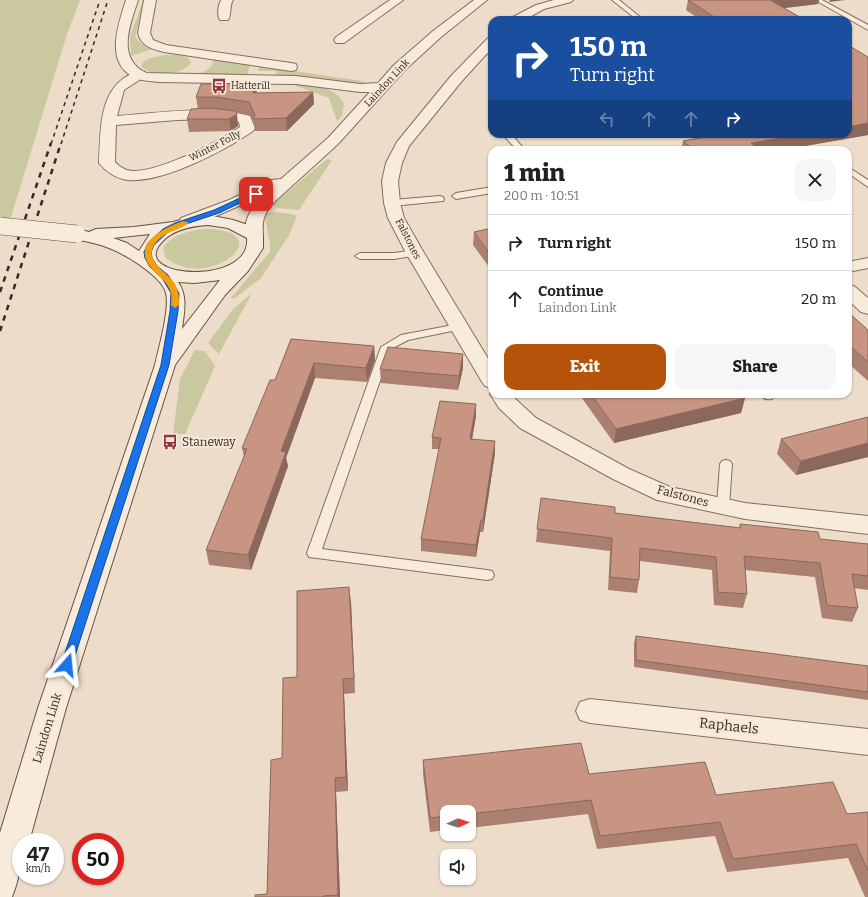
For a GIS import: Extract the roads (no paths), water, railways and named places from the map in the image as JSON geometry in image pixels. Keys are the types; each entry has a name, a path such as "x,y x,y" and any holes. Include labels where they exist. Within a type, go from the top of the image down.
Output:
{"street":[{"path":"132,0 122,41 122,54 124,60 137,69 171,78 269,79 315,82 360,88 382,87"},
{"path":"150,0 144,33 145,38 149,43 155,46 353,76 379,77 399,68"},
{"path":"224,18 225,3 227,0"},
{"path":"340,40 397,0"},
{"name":"Laindon Link","path":"165,365 220,291 251,257 257,242 254,225 256,215 260,208 333,141 399,68 437,34 481,0"},
{"path":"523,16 540,7 567,0"},
{"name":"Falstones","path":"488,49 402,145 394,163 390,181 392,203 396,218 415,254 458,327 488,373"},
{"path":"148,54 167,51 188,52 198,55 204,61 198,69 190,74 171,78"},
{"name":"Winter Folly","path":"109,121 225,115 245,119 248,128 237,136 179,164 156,172 128,175 115,169 107,163 109,121 117,91 137,69"},
{"path":"353,76 376,82 381,84 382,87"},
{"path":"315,82 329,85 347,92 354,104 354,114 350,123"},
{"name":"Laindon Link","path":"182,223 235,203 298,173"},
{"path":"0,226 77,234 127,233 182,223 213,221 238,225 255,236"},
{"path":"154,267 149,258 148,252 151,244 165,231 182,223"},
{"path":"77,234 101,240 119,247 167,273 198,277 227,271 240,265 251,257"},
{"path":"852,266 868,263"},
{"name":"Laindon Link","path":"0,888 52,708 165,365 174,311 175,293 165,277 154,267"},
{"path":"852,294 868,308"},
{"name":"Falstones","path":"503,398 506,403 528,423 621,474 665,494 745,511 868,525"},
{"name":"Raphaels","path":"590,711 868,742"}],"lane":[{"path":"614,0 636,16"},
{"path":"818,0 847,16"},
{"path":"852,19 868,28"},
{"path":"511,138 518,146"},
{"path":"852,172 868,184"},
{"path":"456,196 488,191"},
{"path":"392,203 440,199"},
{"path":"360,256 394,256 415,254"},
{"path":"458,327 405,337 386,347 314,553 488,575"},
{"path":"723,506 726,464"}],"railway":[{"path":"51,144 100,0"},
{"path":"61,144 108,0"},
{"path":"0,292 51,143"},
{"path":"0,331 61,143"}],"place":[{"name":"Hatterill","path":"219,86"},
{"name":"Staneway","path":"170,442"}]}
